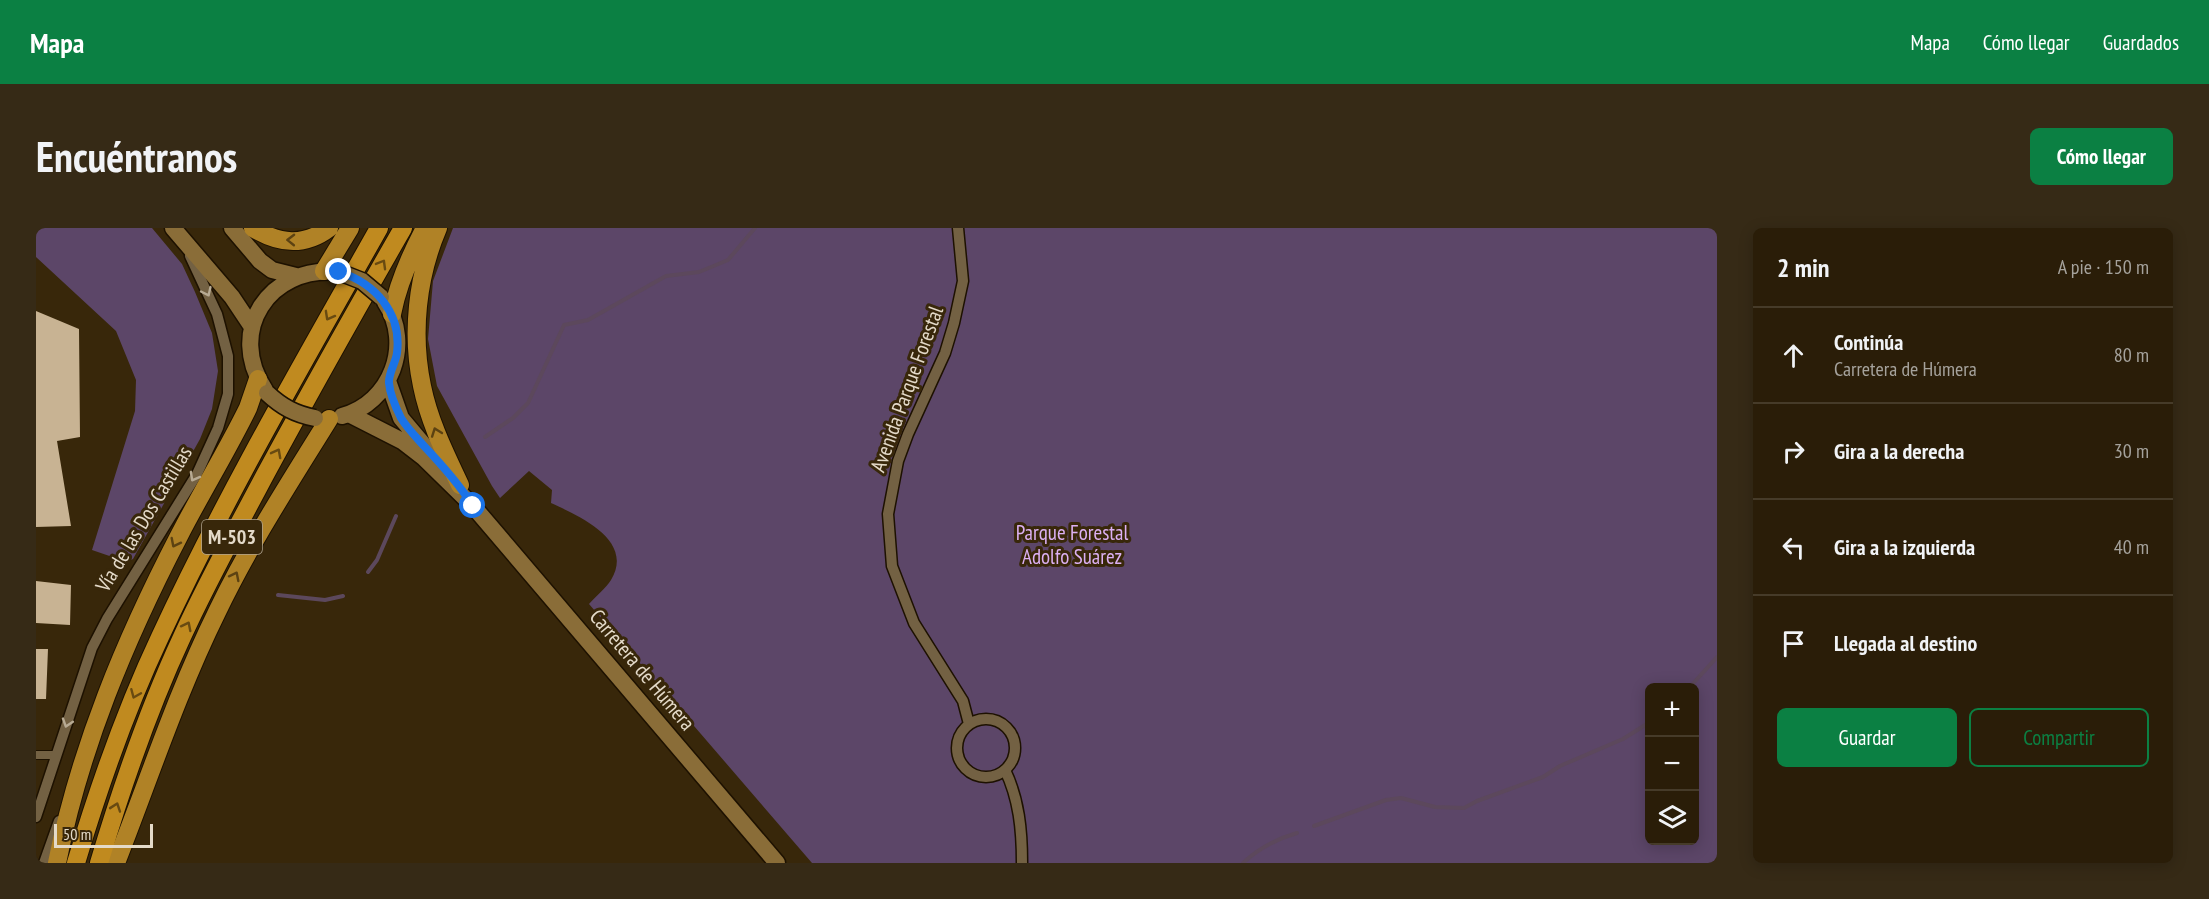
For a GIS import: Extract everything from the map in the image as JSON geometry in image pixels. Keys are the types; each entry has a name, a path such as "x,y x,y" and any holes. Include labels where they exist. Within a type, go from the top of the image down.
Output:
{"highway":[{"path":"253,228 272,238 294,242 317,237 329,228"},
{"path":"331,271 350,228"},
{"name":"M-503","path":"76,863 125,718 159,638 211,532 379,228"},
{"name":"M-503","path":"99,863 114,810 146,722 182,637 230,540 323,368 403,228"},
{"path":"392,314 401,278 425,228"},
{"path":"438,228 431,245 418,301 418,358 422,387 430,416 460,485"},
{"name":"M-503","path":"57,863 82,759 109,689 155,582 252,400 262,386"},
{"name":"M-503","path":"116,863 170,721 216,613 322,418"}],"main road":[{"path":"232,228 260,261 272,270 296,276 331,271 362,281 381,297 392,314 398,338 397,352 388,381 378,395 349,414 322,418 297,414 281,405 262,386 252,362 250,344 252,327 258,311 268,296 296,276"},
{"path":"177,234 232,297 252,327"},
{"name":"Carretera de Húmera","path":"388,381 404,423 460,485 473,506"},
{"name":"Carretera de Húmera","path":"349,414 402,441 424,458 473,506 777,863"}],"street":[{"name":"Avenida Parque Forestal","path":"958,228 963,281 954,324 945,352 898,460 888,514 892,566 914,623 963,701 969,724"},
{"name":"Vía de las Dos Castillas","path":"36,818 92,648 107,619 197,474 218,428 228,394 228,356 218,314 177,234"},
{"path":"989,719 1007,728 1013,738 1015,749 1012,760 1005,770 984,777 971,773 962,764 957,750 959,736 969,724 989,719"},
{"path":"36,754 57,755"},
{"path":"44,863 82,759"},
{"path":"1005,770 1014,791 1022,835 1022,863"}],"green space":[{"path":"36,228 152,228 182,264 212,333 218,371 212,409 200,439 133,559 127,562 92,550 135,411 136,380 116,331 36,257"},
{"name":"Parque Forestal Adolfo Suárez","path":"453,228 1717,228 1717,863 812,863 589,604 609,583 616,566 616,553 610,541 589,523 551,503 552,490 529,471 500,498 437,386 428,339 433,281"}],"building":[{"path":"36,311 79,329 80,437 57,441 71,526 36,527"},
{"path":"36,581 71,585 70,625 36,623"},
{"path":"36,649 48,649 46,699 36,699"}],"waterway":[{"path":"485,437 513,418 528,403 564,325 588,320 666,276 699,272 728,260 755,228"},
{"path":"368,572 377,560 396,516"},
{"path":"278,595 325,600 343,596"},
{"path":"1694,683 1717,657"},
{"path":"1314,826 1386,800 1401,798 1435,807 1464,808 1543,777 1560,766 1623,739 1645,725"},
{"path":"1243,863 1268,845 1297,833"}],"route":[{"path":"339,272 362,281 372,288 387,305 392,314 398,338 394,367 388,381 396,406 404,423 460,485 473,506"}]}
